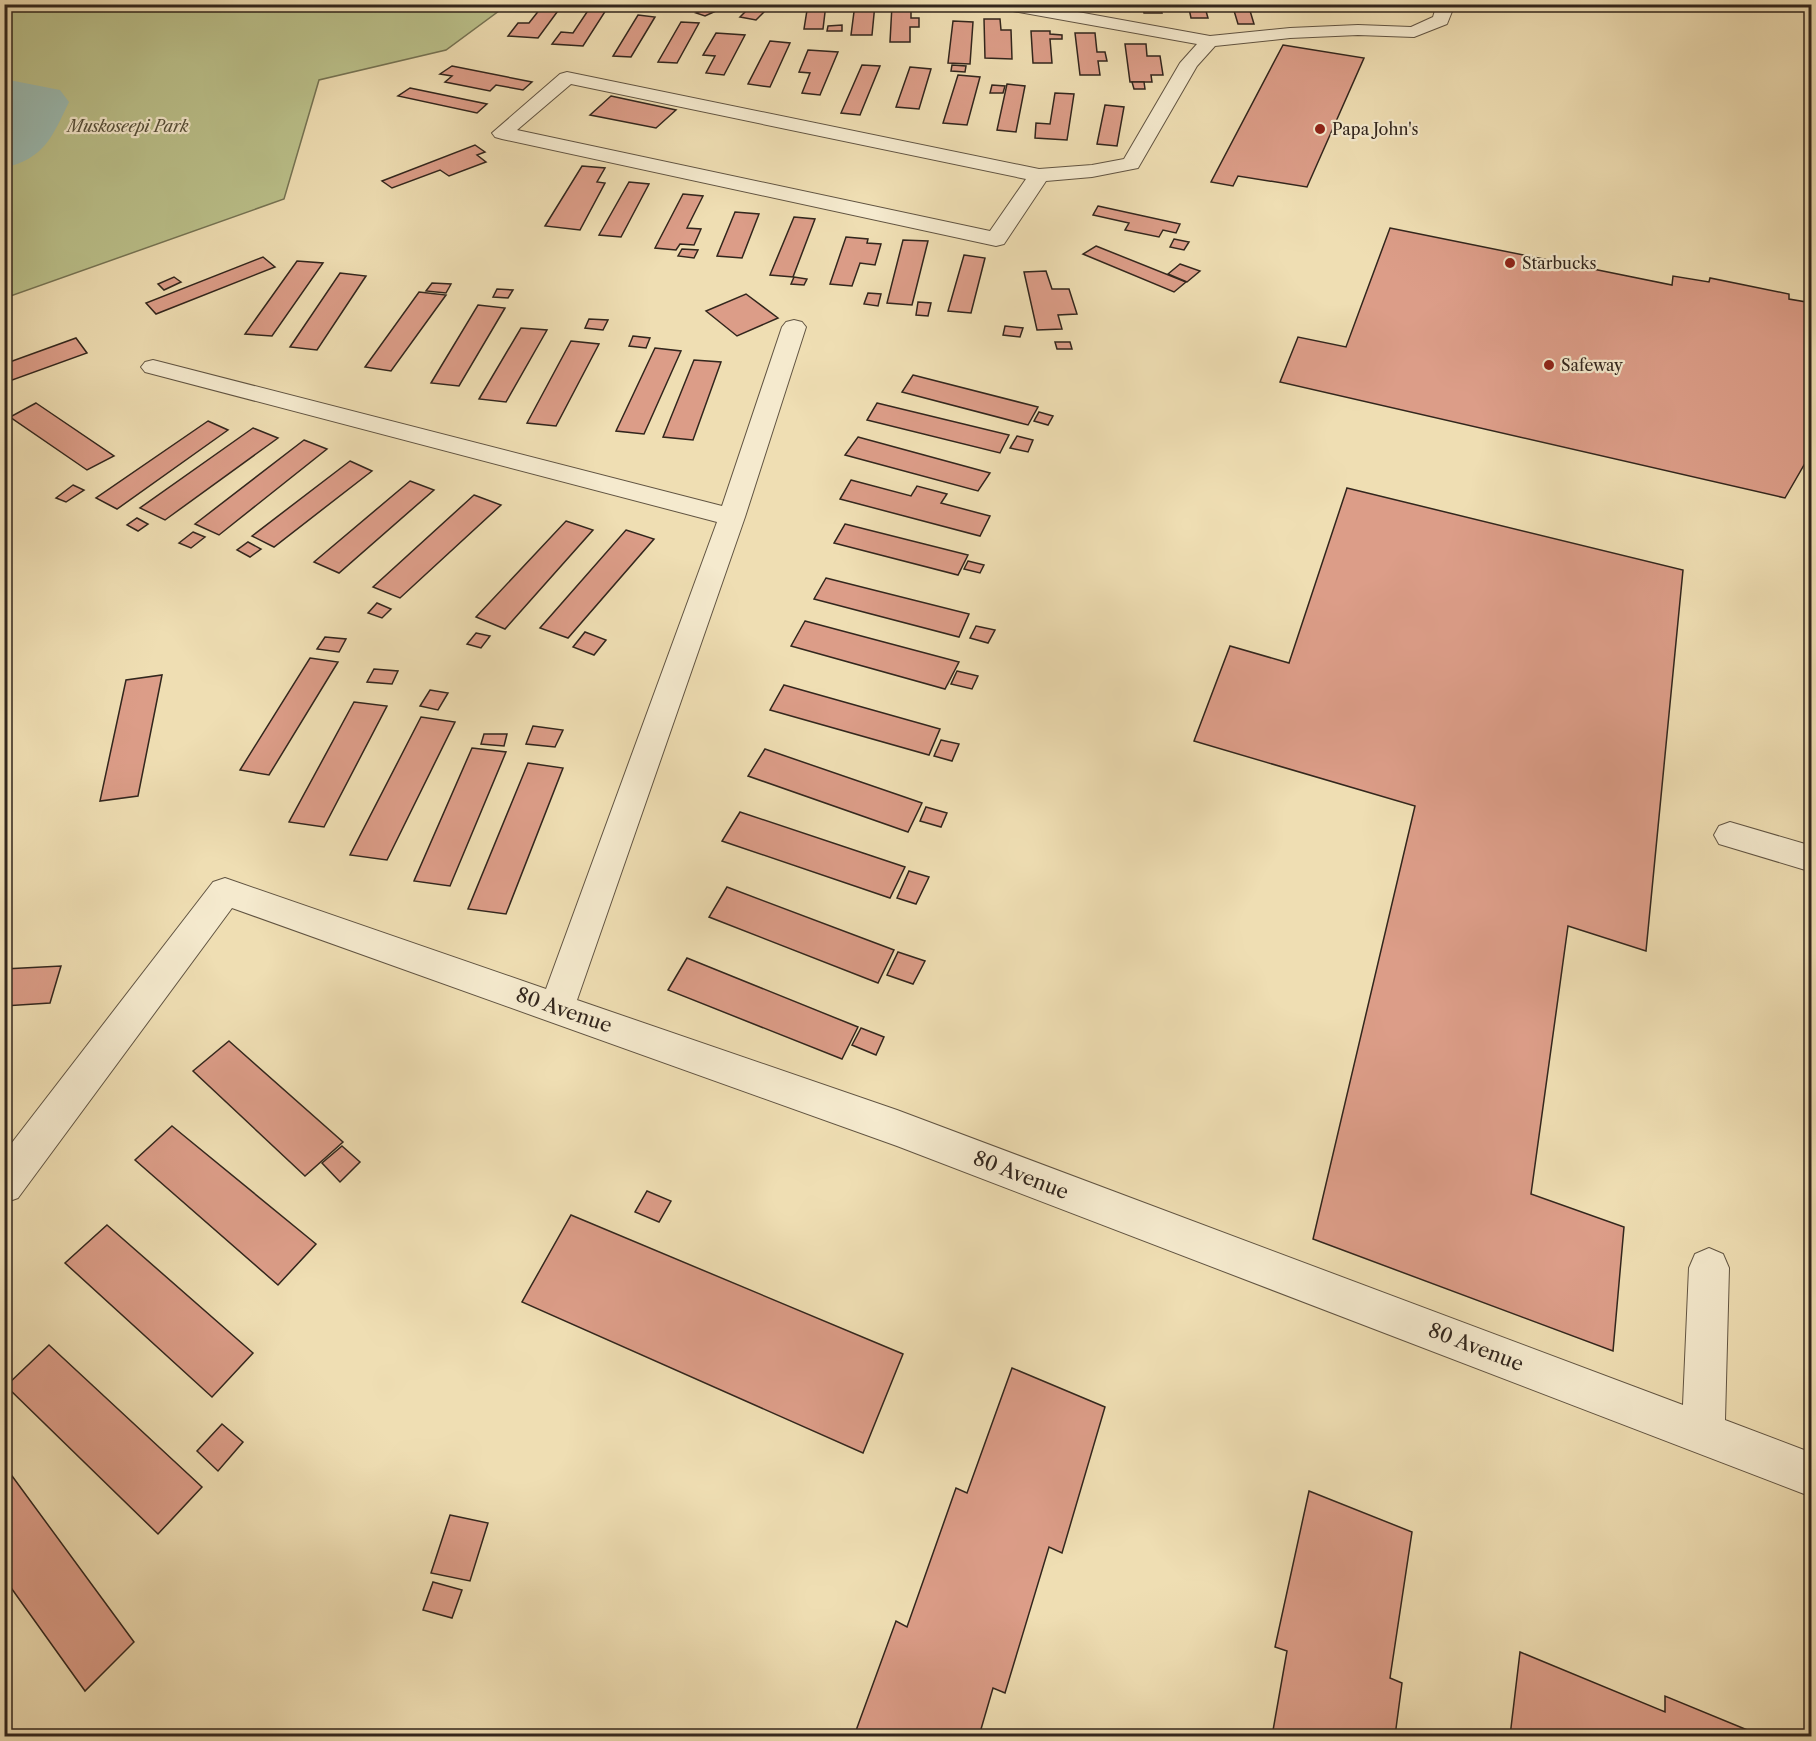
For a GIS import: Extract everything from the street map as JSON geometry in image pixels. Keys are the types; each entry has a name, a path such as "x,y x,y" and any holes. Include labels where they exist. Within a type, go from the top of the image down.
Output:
{"street":[{"path":"1002,4 1210,41 1346,30 1414,32 1441,21 1446,4"},
{"path":"1039,175 996,239 502,133 567,78 1039,175 1092,171 1131,164 1190,63 1210,41"},
{"path":"557,1007 732,517 794,327"},
{"path":"153,367 732,517"},
{"path":"1730,836 1812,859"},
{"name":"80 Avenue","path":"4,1185 225,892 897,1128 1812,1475"},
{"path":"1703,1433 1709,1268"}],"green space":[{"name":"Muskoseepi Park","path":"4,5 507,5 446,50 319,80 284,199 5,298"}],"building":[{"path":"544,4 563,4 538,38 508,36 518,23 529,23"},
{"path":"753,4 772,4 756,20 740,17"},
{"path":"808,4 826,4 823,29 804,29"},
{"path":"855,4 875,4 872,35 851,35"},
{"path":"1142,4 1160,4 1162,13 1144,13"},
{"path":"1188,4 1204,4 1208,18 1191,18"},
{"path":"1232,4 1248,4 1254,24 1238,24"},
{"path":"892,5 911,5 911,18 919,18 919,27 910,27 910,42 890,42"},
{"path":"591,6 608,7 583,46 552,44 561,32 573,33"},
{"path":"708,8 716,11 705,16 696,13"},
{"path":"638,15 655,17 631,57 613,56"},
{"path":"984,19 1000,19 1001,30 1011,30 1012,59 985,58"},
{"path":"953,21 973,22 970,64 948,63"},
{"path":"681,22 699,23 677,63 658,62"},
{"path":"842,25 842,31 827,31 828,26"},
{"path":"1031,31 1050,31 1050,34 1062,35 1062,39 1050,39 1052,63 1033,63"},
{"path":"716,33 745,35 724,75 706,73 715,56 703,55"},
{"path":"1075,33 1095,33 1097,52 1105,52 1107,61 1098,61 1100,75 1080,75"},
{"path":"770,41 790,43 770,87 748,84"},
{"path":"1125,44 1146,44 1147,56 1160,56 1163,75 1151,75 1152,82 1130,82"},
{"path":"1283,45 1364,58 1307,187 1238,176 1233,186 1211,182"},
{"path":"808,50 838,52 820,95 802,93 810,73 799,72"},
{"path":"862,65 880,66 860,115 841,113"},
{"path":"952,65 966,66 965,72 951,71"},
{"path":"452,66 532,82 523,90 496,85 490,91 445,82 452,76 440,74"},
{"path":"910,67 931,69 919,109 896,107"},
{"path":"958,75 980,77 967,125 943,123"},
{"path":"1132,82 1144,82 1145,89 1134,89"},
{"path":"1007,84 1025,86 1016,132 997,130"},
{"path":"992,85 1005,86 1003,93 990,93"},
{"path":"410,88 487,104 477,113 398,96"},
{"path":"1055,93 1074,94 1067,140 1035,138 1036,123 1050,124"},
{"path":"611,96 676,110 656,128 590,115"},
{"path":"1105,105 1124,107 1117,146 1097,144"},
{"path":"475,145 485,152 477,155 486,162 449,176 440,170 392,188 382,181"},
{"path":"582,166 605,168 597,182 605,183 580,230 545,226"},
{"path":"629,182 649,184 621,237 599,235"},
{"path":"683,194 703,196 687,228 701,229 694,245 680,244 676,250 655,248"},
{"path":"1098,206 1180,224 1176,233 1163,230 1159,237 1125,230 1129,223 1093,215"},
{"path":"735,212 759,214 742,258 717,256"},
{"path":"794,217 815,219 793,277 770,275"},
{"name":"Safeway","path":"1390,228 1672,285 1673,276 1709,282 1710,278 1789,294 1789,299 1812,303 1812,451 1785,498 1280,382 1298,337 1346,347"},
{"path":"846,237 868,239 867,243 881,244 875,265 860,263 852,286 830,284"},
{"path":"1174,239 1189,242 1184,250 1170,247"},
{"path":"903,240 928,241 912,305 887,303"},
{"path":"1096,246 1186,282 1174,292 1083,254"},
{"path":"682,249 698,250 694,258 678,256"},
{"path":"964,255 985,258 971,313 948,311"},
{"path":"263,257 275,267 156,314 146,303"},
{"path":"297,261 323,263 272,336 245,334"},
{"path":"1180,264 1200,271 1187,282 1168,274"},
{"path":"1046,271 1052,289 1069,289 1077,314 1058,315 1062,329 1037,330 1024,272"},
{"path":"340,273 366,276 317,350 290,347"},
{"path":"174,277 181,282 164,290 158,284"},
{"path":"794,277 807,279 804,285 791,284"},
{"path":"432,283 451,284 446,293 426,291"},
{"path":"497,289 513,290 508,298 493,297"},
{"path":"419,292 446,295 391,371 365,367"},
{"path":"868,293 881,294 878,306 864,304"},
{"path":"746,294 778,318 737,336 706,311"},
{"path":"918,302 931,303 928,316 916,315"},
{"path":"478,305 505,308 459,386 431,383"},
{"path":"589,319 608,320 603,330 585,328"},
{"path":"1005,326 1023,328 1020,337 1003,335"},
{"path":"521,328 547,330 506,402 479,399"},
{"path":"633,336 650,338 646,348 629,346"},
{"path":"76,338 87,353 4,383 4,364"},
{"path":"571,341 599,344 556,426 527,423"},
{"path":"1055,342 1070,342 1072,349 1057,349"},
{"path":"655,348 681,351 644,434 616,431"},
{"path":"694,360 721,362 693,440 663,437"},
{"path":"913,375 1038,407 1028,425 902,392"},
{"path":"36,403 114,456 87,470 10,417"},
{"path":"877,403 1009,435 1000,453 867,420"},
{"path":"1039,412 1053,416 1048,425 1034,421"},
{"path":"208,421 228,430 117,509 96,498"},
{"path":"253,428 278,438 165,520 140,508"},
{"path":"1017,436 1033,440 1028,452 1010,448"},
{"path":"858,437 990,473 978,491 845,455"},
{"path":"304,440 327,449 219,535 195,524"},
{"path":"350,461 372,471 274,547 252,536"},
{"path":"851,480 911,496 917,486 947,494 941,503 990,516 980,536 840,499"},
{"path":"410,481 434,490 339,573 314,562"},
{"path":"73,485 84,490 66,502 56,498"},
{"path":"1347,488 1683,570 1646,951 1568,926 1531,1194 1624,1227 1613,1351 1313,1239 1415,806 1194,741 1230,646 1289,663"},
{"path":"474,495 501,505 400,598 373,587"},
{"path":"137,518 148,524 138,531 127,525"},
{"path":"566,521 593,530 505,629 476,617"},
{"path":"845,524 968,555 958,575 834,543"},
{"path":"626,530 654,539 568,638 540,628"},
{"path":"193,532 205,537 191,548 179,543"},
{"path":"248,542 261,549 250,557 237,550"},
{"path":"968,561 984,565 980,573 964,569"},
{"path":"826,578 969,614 959,637 814,599"},
{"path":"377,603 391,609 382,618 368,613"},
{"path":"805,621 959,662 945,689 791,646"},
{"path":"976,626 995,630 988,643 970,638"},
{"path":"585,632 606,640 594,655 573,647"},
{"path":"476,633 490,636 481,648 467,644"},
{"path":"325,637 346,639 339,652 317,649"},
{"path":"310,658 338,662 269,775 240,770"},
{"path":"374,669 398,671 392,684 367,682"},
{"path":"957,671 978,676 972,689 951,684"},
{"path":"162,675 138,796 100,801 126,680"},
{"path":"784,685 940,729 929,755 770,710"},
{"path":"430,690 448,693 438,710 420,706"},
{"path":"354,702 387,706 324,827 289,822"},
{"path":"421,717 455,722 387,860 350,855"},
{"path":"533,726 563,730 555,747 526,744"},
{"path":"484,734 507,734 504,746 481,744"},
{"path":"941,740 959,744 952,761 934,756"},
{"path":"472,748 506,752 450,886 414,881"},
{"path":"765,749 922,803 908,832 748,776"},
{"path":"528,763 563,768 506,914 468,909"},
{"path":"926,807 947,813 941,827 920,821"},
{"path":"740,812 905,867 890,898 722,841"},
{"path":"909,871 929,877 916,904 897,898"},
{"path":"727,887 894,950 878,983 709,917"},
{"path":"898,952 925,961 913,984 887,975"},
{"path":"687,958 858,1027 842,1059 668,990"},
{"path":"61,966 50,1003 4,1006 4,969"},
{"path":"861,1028 884,1037 876,1055 852,1045"},
{"path":"229,1041 343,1142 305,1176 193,1071"},
{"path":"172,1126 316,1244 278,1285 135,1160"},
{"path":"342,1146 360,1162 340,1182 322,1163"},
{"path":"647,1191 671,1201 659,1222 635,1212"},
{"path":"571,1215 903,1354 863,1453 522,1302"},
{"path":"107,1225 253,1353 212,1397 65,1263"},
{"path":"49,1345 202,1487 158,1534 6,1386"},
{"path":"1012,1368 1105,1407 1062,1553 1049,1547 1005,1693 993,1688 979,1736 854,1736 896,1621 907,1627 956,1488 967,1493"},
{"path":"222,1424 243,1442 218,1471 197,1451"},
{"path":"4,1465 134,1642 85,1691 4,1578"},
{"path":"1309,1491 1412,1532 1390,1678 1402,1683 1395,1736 1272,1736 1287,1651 1275,1647"},
{"path":"450,1515 488,1523 470,1581 431,1573"},
{"path":"433,1582 462,1590 452,1618 423,1610"},
{"path":"1520,1652 1665,1712 1665,1696 1762,1736 1510,1736"}],"waterway":[{"path":"4,95 41,102 24,135 4,151"}],"place":[{"name":"Papa John's","path":"1320,129"},
{"name":"Starbucks","path":"1510,263"},
{"name":"Safeway","path":"1549,365"}]}
